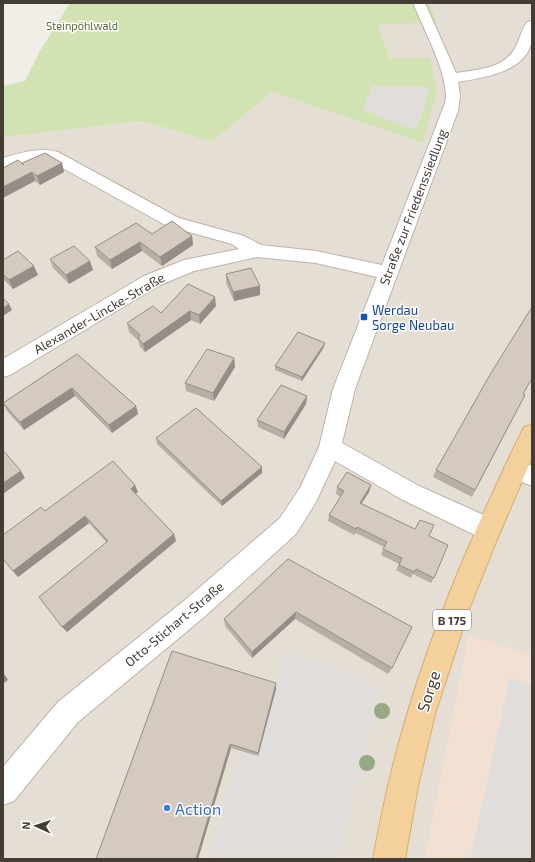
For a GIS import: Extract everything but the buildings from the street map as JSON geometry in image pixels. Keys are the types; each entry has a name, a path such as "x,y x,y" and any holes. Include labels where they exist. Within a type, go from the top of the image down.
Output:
{"main road":[{"name":"B 175","path":"488,529 524,473 532,434"},
{"name":"Sorge","path":"389,859 408,765 421,714 462,592 488,529"}],"street":[{"name":"Straße zur Friedenssiedlung","path":"330,447 344,389 450,111 453,95 449,79 419,3"},
{"path":"449,79 495,70 508,65 520,52 528,30 532,25"},
{"path":"3,163 23,157 45,154 52,155 173,222 238,240 257,251"},
{"name":"Alexander-Lincke-Straße","path":"3,369 151,282 171,272 191,265 257,251 316,257 387,273"},
{"path":"330,447 411,493 488,529"},
{"name":"Otto-Stichart-Straße","path":"3,790 68,712 194,609 288,526 308,495 330,447"}],"shaded area":[{"path":"430,3 532,3 532,655 469,636 425,859 3,859 3,137 142,121 212,142 272,92 422,143 378,24 436,22"},
{"path":"372,86 429,87 425,108 415,130 363,110"},
{"path":"469,635 532,655 532,859 425,859"},
{"path":"287,649 381,690 336,859 210,859 239,752 258,757"},
{"path":"510,677 532,686 532,859 470,859"}],"green space":[{"name":"Steinpöhlwald","path":"70,3 430,3 437,22 378,25 390,58 430,58 437,91 423,143 272,92 212,142 142,121 3,137 3,86 25,81 40,51"}],"place":[{"name":"Werdau Sorge Neubau","path":"364,317"},
{"name":"Action","path":"167,808"}]}
